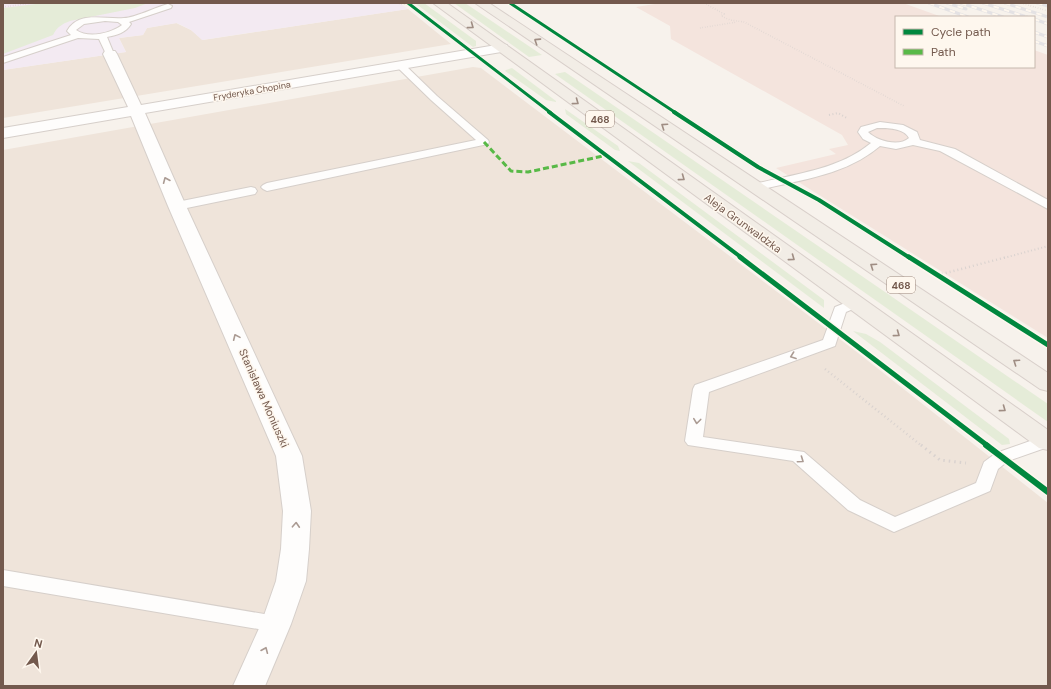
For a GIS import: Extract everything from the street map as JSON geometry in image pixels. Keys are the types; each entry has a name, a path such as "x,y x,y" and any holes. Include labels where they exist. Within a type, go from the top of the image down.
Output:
{"main road":[{"name":"Aleja Grunwaldzka","path":"439,3 855,304 1048,441"},
{"name":"468","path":"481,3 1048,384"}],"street":[{"name":"Fryderyka Chopina","path":"3,133 502,48"},
{"name":"Stanisława Moniuszki","path":"110,54 290,456 297,511 295,549 291,581 276,624 249,686"}],"lane":[{"path":"78,35 71,31 71,28 80,23 105,19 124,22 168,6"},
{"path":"3,60 78,35 102,36 123,29 127,24 124,22"},
{"path":"102,36 110,54"},
{"path":"267,187 484,142 434,98 400,65"},
{"path":"913,142 915,139 913,134 897,126 874,125 865,129 863,132 865,136 878,143 902,145 913,142 943,148 1048,205"},
{"path":"755,187 847,164 869,152 878,143"},
{"path":"177,206 251,191"},
{"path":"855,304 840,310 830,343 701,389 694,441 798,456 854,504 894,525 984,487 990,466 1002,457 1048,441"},
{"path":"3,578 276,624"}],"path":[{"path":"3,7 32,3"},
{"path":"394,3 411,5"},
{"path":"704,3 724,14 721,16 730,20 744,22 905,107"},
{"path":"1021,3 1048,11"},
{"path":"700,28 740,22"},
{"path":"938,275 1048,246"},
{"path":"804,352 940,460 990,466"}],"shaded area":[{"path":"3,3 400,3 408,9 202,40 191,30 177,23 147,28 143,35 119,38 126,52 3,70"},
{"path":"661,3 903,3 939,16 895,16 895,68 1035,68 1035,50 1048,55 1048,338 776,168 836,154 829,149 848,145 842,135 671,39 670,26 636,7"},
{"path":"408,9 451,44 3,118 3,70 126,52 119,38 143,35 147,28 176,23 191,30 203,40"},
{"path":"473,67 481,68 858,353 1048,503 1048,686 3,686 3,150"}],"green space":[{"path":"44,3 148,3 135,8 70,21 60,26 53,35 3,54 3,8"},
{"path":"415,3 424,3 476,41 476,46 473,47"},
{"path":"454,3 465,3 542,55 529,57"},
{"path":"512,68 556,102 546,100 505,71"},
{"path":"565,72 1048,404 1048,422 555,74"},
{"path":"565,109 618,146 620,151 615,150 566,114"},
{"path":"628,161 639,163 824,300 824,308"},
{"path":"853,331 866,334 880,342 1009,439 1010,444 1002,445"}],"railway":[{"path":"929,3 965,16"},
{"path":"947,3 966,9"},
{"path":"961,3 1000,16"},
{"path":"983,3 1024,16"},
{"path":"1005,3 1048,17"},
{"path":"1037,3 1048,6"},
{"path":"1035,19 1048,24"},
{"path":"1035,32 1048,37"},
{"path":"1035,41 1048,46"}],"marked path":[{"path":"484,142 511,171 528,172 608,155"}],"cycle path":[{"path":"408,3 491,68 614,160 1048,492"},
{"path":"510,3 758,167 819,200 1048,345"}]}
